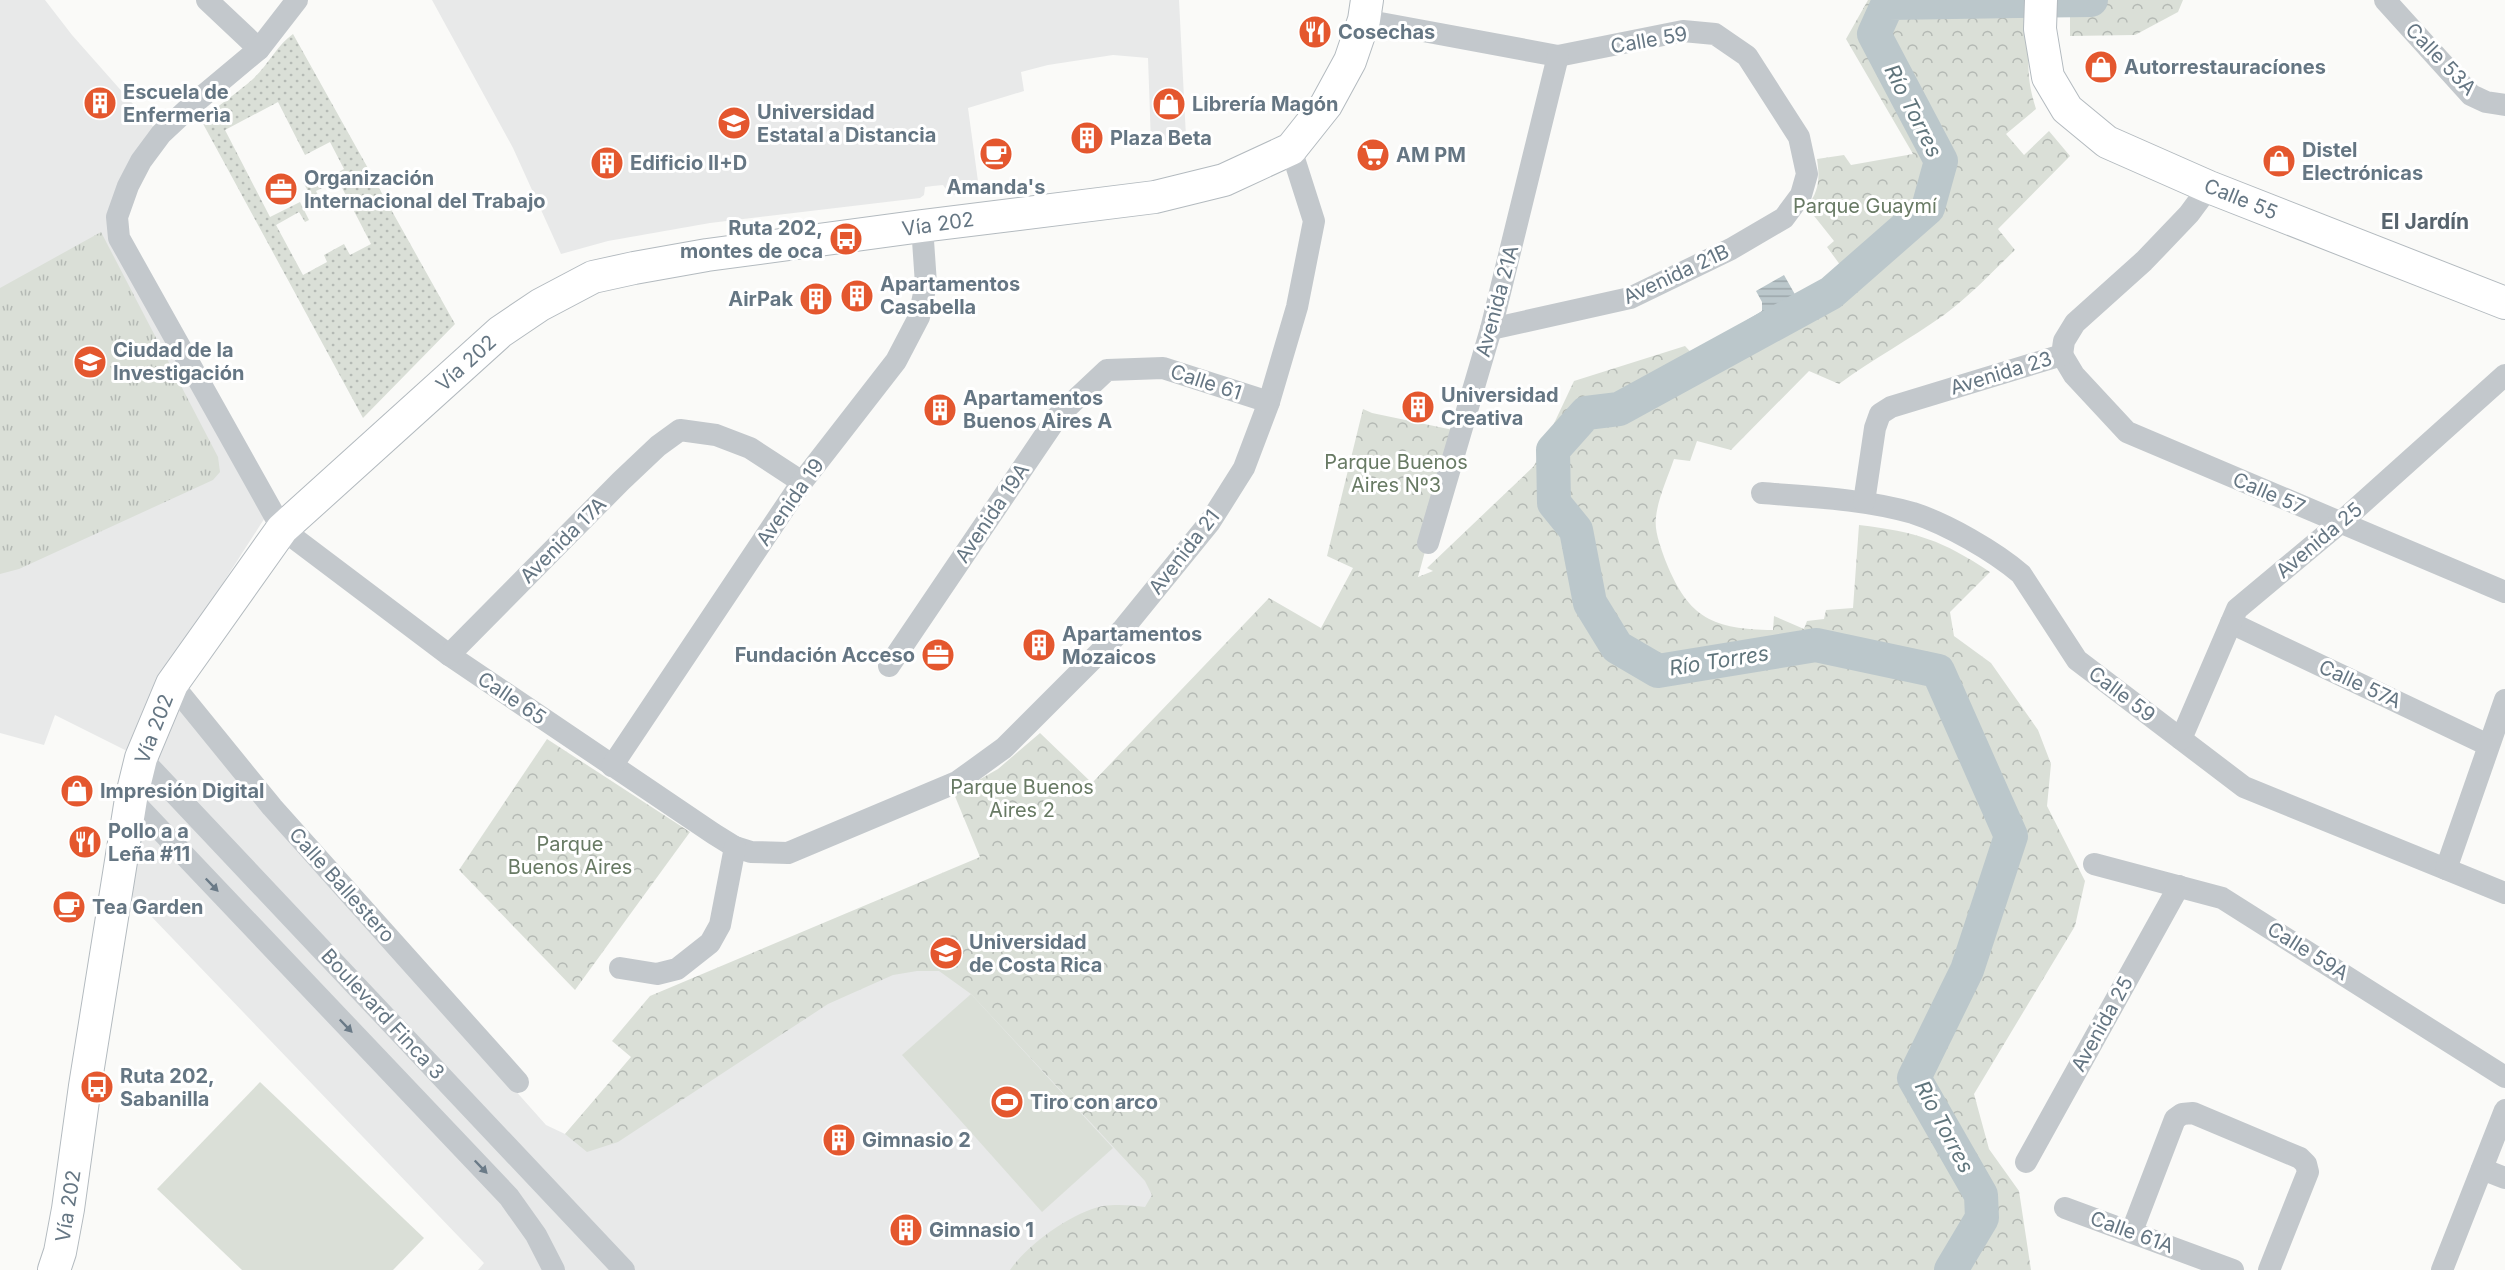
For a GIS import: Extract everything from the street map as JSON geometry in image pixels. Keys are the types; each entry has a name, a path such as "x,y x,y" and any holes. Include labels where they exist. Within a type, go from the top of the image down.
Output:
{"main road":[{"name":"Vía 202","path":"54,1270 60,1252 68,1209 85,1086 131,799 141,758 172,684 282,529 500,332 540,305 593,277 707,255 1155,197 1224,180 1291,149 1326,105 1350,62 1365,10"},
{"name":"Calle 55","path":"2041,14 2048,77 2067,110 2107,142 2209,187 2505,303"}],"street":[{"path":"207,0 259,49"},
{"path":"282,529 119,238 117,217 128,186 141,161 161,134 259,49 297,0"},
{"name":"Calle 53A","path":"2385,0 2471,95 2486,102 2505,105"},
{"name":"Calle 59","path":"1365,10 1558,56 1683,31 1715,34 1747,56 1799,137 1807,174 1801,195 1784,218"},
{"name":"Avenida 21A","path":"1428,543 1491,329 1558,56"},
{"name":"Avenida 21","path":"743,850 788,853 957,782 1004,748 1123,629 1210,522 1244,468 1269,402 1297,308 1314,221 1291,149"},
{"name":"Avenida 23","path":"1864,502 1875,428 1880,414 1891,407 2062,355 2064,341 2075,323 2144,261 2189,214 2209,187"},
{"name":"Avenida 21B","path":"1491,329 1630,298 1731,249 1784,218"},
{"name":"Avenida 19","path":"612,766 802,482 896,361 919,317 926,284 922,226"},
{"name":"Calle 57","path":"2062,355 2074,375 2127,432 2505,592"},
{"name":"Calle 61","path":"1107,370 1163,368 1269,402"},
{"name":"Avenida 19A","path":"889,666 1058,416 1107,370"},
{"name":"Avenida 25","path":"2181,739 2237,609 2340,524 2505,375"},
{"name":"Avenida 17A","path":"449,655 621,481 658,446 681,430 716,435 750,448 802,482"},
{"name":"Calle 59","path":"1762,493 1864,502 1914,514 1967,538 2021,574 2077,660 2244,787 2505,893"},
{"name":"Calle 65","path":"282,529 449,655 612,766 743,850"},
{"name":"Calle 57A","path":"2231,623 2488,745"},
{"name":"Calle Ballestero","path":"172,684 272,807 518,1082"},
{"path":"2446,869 2505,700"},
{"name":"Boulevard Finca 3","path":"141,758 624,1270"},
{"name":"Boulevard Finca 3","path":"131,799 509,1197 536,1235 554,1270"},
{"path":"620,968 657,974 676,969 710,943 720,925 743,850"},
{"name":"Calle 59A","path":"2094,864 2222,898 2505,1077"},
{"name":"Avenida 25","path":"2026,1162 2179,886"},
{"path":"2442,1270 2505,1110"},
{"path":"2132,1231 2175,1119 2182,1114 2193,1113 2300,1158 2306,1164 2308,1172 2269,1270"},
{"path":"2482,1169 2505,1178"},
{"name":"Calle 61A","path":"2065,1208 2233,1270"}],"shaded area":[{"name":"Ciudad de la Investigación","path":"0,0 45,0 72,35 156,130 110,217 266,516 160,681 131,753 55,715 44,745 0,733"},
{"name":"Universidad Estatal a Distancia","path":"432,0 1179,0 1186,137 1151,143 1148,58 1113,55 1048,65 1021,72 1024,91 968,108 980,196 957,196 948,192 943,185 925,187 924,195 920,198 710,223 608,241 561,254 513,148"},
{"path":"1784,275 1801,305 1751,334 1744,322 1762,311 1762,302 1756,291"},
{"name":"Universidad de Costa Rica","path":"176,701 546,1125 565,1134 624,1067 1009,861 1588,1270 478,1270 484,1263 125,889 138,818"}],"green space":[{"path":"1868,0 2040,0 2028,67 2036,109 2006,134 2024,155 2049,131 2070,156 1998,229 2015,250 1954,308 1839,384 1809,371 1731,450 1697,441 1690,461 1674,459 1659,502 1656,528 1666,562 1684,597 1706,617 1734,627 1773,630 1774,616 1804,629 1807,621 1824,619 1826,610 1853,608 1859,525 1928,539 1957,552 1990,572 1950,612 1954,636 1991,663 2038,730 2051,764 2047,806 2085,881 2075,926 1974,1094 1989,1149 2019,1191 2031,1270 1010,1270 1027,1250 1064,1222 1091,1209 1108,1205 1145,1207 1152,1195 1145,1181 971,994 939,971 917,971 893,975 828,1004 618,1142 587,1152 565,1134 631,1057 612,1041 650,996 980,857 954,794 998,769 1040,733 1092,783 1269,598 1321,628 1353,568 1327,556 1363,409 1372,413 1458,431 1418,577 1433,571 1427,568 1534,466 1574,381 1685,346 1702,364 1831,293 1849,277 1827,247 1834,241 1807,207 1818,184 1817,159 1844,155 1851,165 1913,154 1846,39"},
{"path":"2070,0 2183,0 2178,12 2135,35 2070,36"},
{"path":"293,34 455,324 363,418 201,120 253,79","holes":["278,102 305,155 330,142 344,169 311,187 307,180 303,182 316,206 322,203 316,191 338,180 371,244 350,255 344,244 324,255 327,262 303,275 276,225 299,212 305,222 309,220 300,202 270,217 225,130"]},
{"path":"101,232 218,457 220,472 213,480 19,569 0,574 0,288"},
{"name":"Parque Buenos Aires","path":"547,739 690,832 575,990 459,870"},
{"name":"Tiro con arco","path":"971,994 1113,1148 1042,1212 902,1055"},
{"path":"260,1082 424,1238 393,1270 242,1270 157,1189"}],"waterway":[{"name":"Río Torres","path":"1951,1270 1982,1218 1981,1195 1914,1078 1967,970 2011,836 1938,671 1816,645 1658,671 1617,647 1590,603 1576,530 1554,503 1553,450 1586,413 1619,409 1831,293 1928,208 1941,161 1874,34 1888,3 2091,0"}],"place":[{"name":"Cosechas","path":"1315,32"},
{"name":"Autorrestauracíones","path":"2101,67"},
{"name":"Escuela de Enfermerìa","path":"100,103"},
{"name":"Librería Magón","path":"1169,104"},
{"name":"Universidad Estatal a Distancia","path":"734,123"},
{"name":"Plaza Beta","path":"1087,138"},
{"name":"Amanda's","path":"996,154"},
{"name":"AM PM","path":"1373,155"},
{"name":"Distel Electrónicas","path":"2279,161"},
{"name":"Edificio II+D","path":"607,163"},
{"name":"Organización Internacional del Trabajo","path":"281,189"},
{"name":"Ruta 202, montes de oca","path":"846,239"},
{"name":"Apartamentos Casabella","path":"857,296"},
{"name":"AirPak","path":"816,299"},
{"name":"Ciudad de la Investigación","path":"90,362"},
{"name":"Universidad Creativa","path":"1418,407"},
{"name":"Apartamentos Buenos Aires A","path":"940,410"},
{"name":"Apartamentos Mozaicos","path":"1039,645"},
{"name":"Fundación Acceso","path":"938,655"},
{"name":"Impresión Digital","path":"77,791"},
{"name":"Pollo a a Leña #11","path":"85,842"},
{"name":"Tea Garden","path":"69,907"},
{"name":"Universidad de Costa Rica","path":"946,953"},
{"name":"Ruta 202, Sabanilla","path":"97,1087"},
{"name":"Tiro con arco","path":"1007,1102"},
{"name":"Gimnasio 2","path":"839,1140"},
{"name":"Gimnasio 1","path":"906,1230"}],"district":[{"name":"El Jardín","path":"2425,222"}],"park label":[{"name":"Parque Guaymí","path":"1865,206"},
{"name":"Parque Buenos Aires Nº3","path":"1396,474"},
{"name":"Parque Buenos Aires 2","path":"1022,798"}]}
